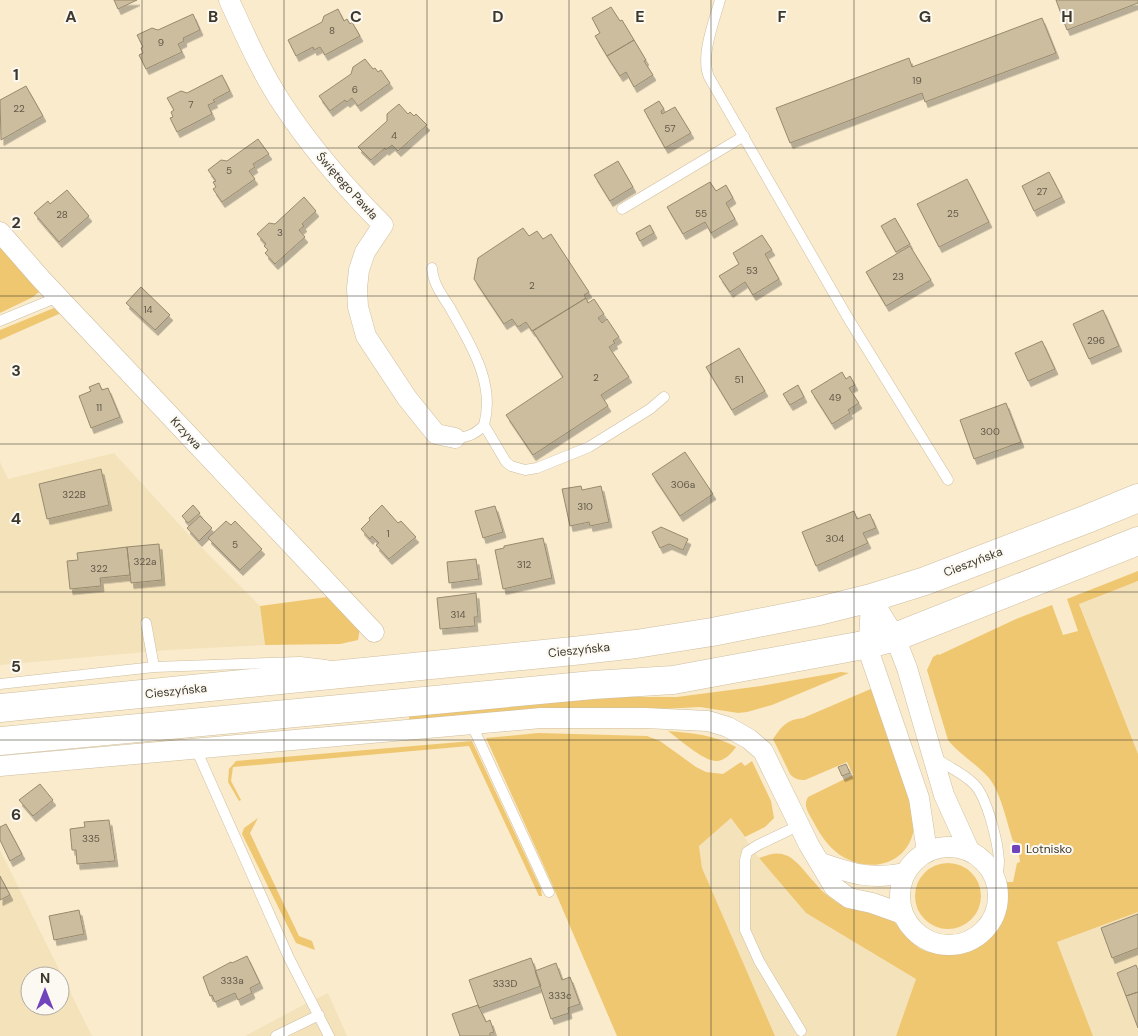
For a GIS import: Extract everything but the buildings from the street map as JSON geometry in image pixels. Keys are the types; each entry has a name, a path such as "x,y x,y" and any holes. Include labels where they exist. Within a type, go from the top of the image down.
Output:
{"main road":[{"name":"Cieszyńska","path":"0,708 384,671 673,639 819,611 871,598 925,581 1138,498"},
{"path":"0,741 594,685 673,680 869,644 896,637 1138,541"}],"street":[{"name":"Świętego Pawła","path":"229,0 265,75 282,105 346,188 383,225 365,252 359,270 357,288 358,307 366,336 407,398 436,434 455,438"},
{"name":"Krzywa","path":"0,232 58,297 374,632"},
{"path":"871,598 896,637 907,668 944,795 969,850"},
{"path":"871,598 869,644 873,667 919,798 927,852"},
{"path":"0,766 541,718 690,720 723,725 744,735 763,751 809,845 834,887 849,898 872,903 903,914"},
{"path":"941,847 969,850 981,858 990,868 997,881 999,901 993,920 980,935 966,942 941,945 931,942 914,931 903,914 900,886 905,873 915,861 927,852 941,847"},
{"path":"821,863 865,877 887,877 905,873"}],"lane":[{"path":"720,0 705,59 706,69 848,318 948,480"},
{"path":"622,209 744,136"},
{"path":"432,268 434,280 469,341 484,380 487,403 484,425 477,433 455,438"},
{"path":"0,321 58,297"},
{"path":"484,425 506,462 511,466 525,470 537,468 589,447 650,409 664,397"},
{"path":"146,623 154,667"},
{"path":"0,684 154,667 300,662 384,671"},
{"path":"471,723 549,892"},
{"path":"196,749 289,958 329,1036"},
{"path":"933,757 974,784 983,798 993,825 997,848 999,863 997,881"},
{"path":"800,825 758,845 748,852 745,860 744,915 745,930 759,961 801,1031"},
{"path":"276,1036 319,1015"}],"shaded area":[{"path":"0,245 37,285 39,292 33,297 0,313"},
{"path":"54,308 61,313 0,340 0,330"},
{"path":"114,453 189,535 260,606 265,645 168,650 0,665 0,462 8,479"},
{"path":"1138,571 1138,581 1079,604 1138,754 1138,912 1057,942 1093,1036 896,1036 916,979 806,913 759,858 777,853 788,856 835,901 849,907 887,917 915,945 923,950 939,954 956,955 979,947 995,931 1004,912 1006,902 1005,884 1006,882 1013,882 1017,863 1020,862 1017,843 1013,841 1000,800 989,778 948,740 927,670 933,657 938,654 1052,605 1063,635 1078,631 1067,599"},
{"path":"1138,581 1138,754 1079,603"},
{"path":"327,597 360,628 358,640 340,644 265,645 260,606"},
{"path":"841,672 849,673 772,705 747,712 738,713 700,707 623,711 538,709 409,721 409,713 575,697 677,697 761,686"},
{"path":"873,688 914,811 914,826 911,840 905,850 896,858 885,863 872,865 845,858 835,851 822,837 807,809 808,797 853,775 847,762 805,780 797,779 790,774 773,739 788,722 803,718"},
{"path":"668,731 712,737 736,747 723,759 713,761 699,754"},
{"path":"538,733 647,736 660,741 706,772 723,774 741,762 745,766 752,761 771,801 774,818 765,827 745,837 731,818 699,846 702,868 775,1036 617,1036 551,882 486,738"},
{"path":"472,741 541,889 542,896 539,896 469,746 233,767 231,781 241,800 239,801 228,782 229,769 236,761"},
{"path":"258,818 250,833 299,936 312,941 315,950 296,943 242,834 244,828"},
{"path":"731,818 759,858 806,913 916,979 896,1036 775,1036 702,868 699,846"},
{"path":"0,850 57,966 20,966 20,1016 70,1016 70,992 92,1036 0,1036"},
{"path":"948,863 960,866 971,873 978,884 981,896 978,908 971,919 960,926 948,929 936,926 925,919 918,908 915,896 918,884 925,873 936,866"},
{"path":"1138,912 1138,1036 1093,1036 1057,942"},
{"path":"328,993 347,1036 245,1036 303,1005"}],"place":[{"name":"Lotnisko","path":"1016,849"}]}
